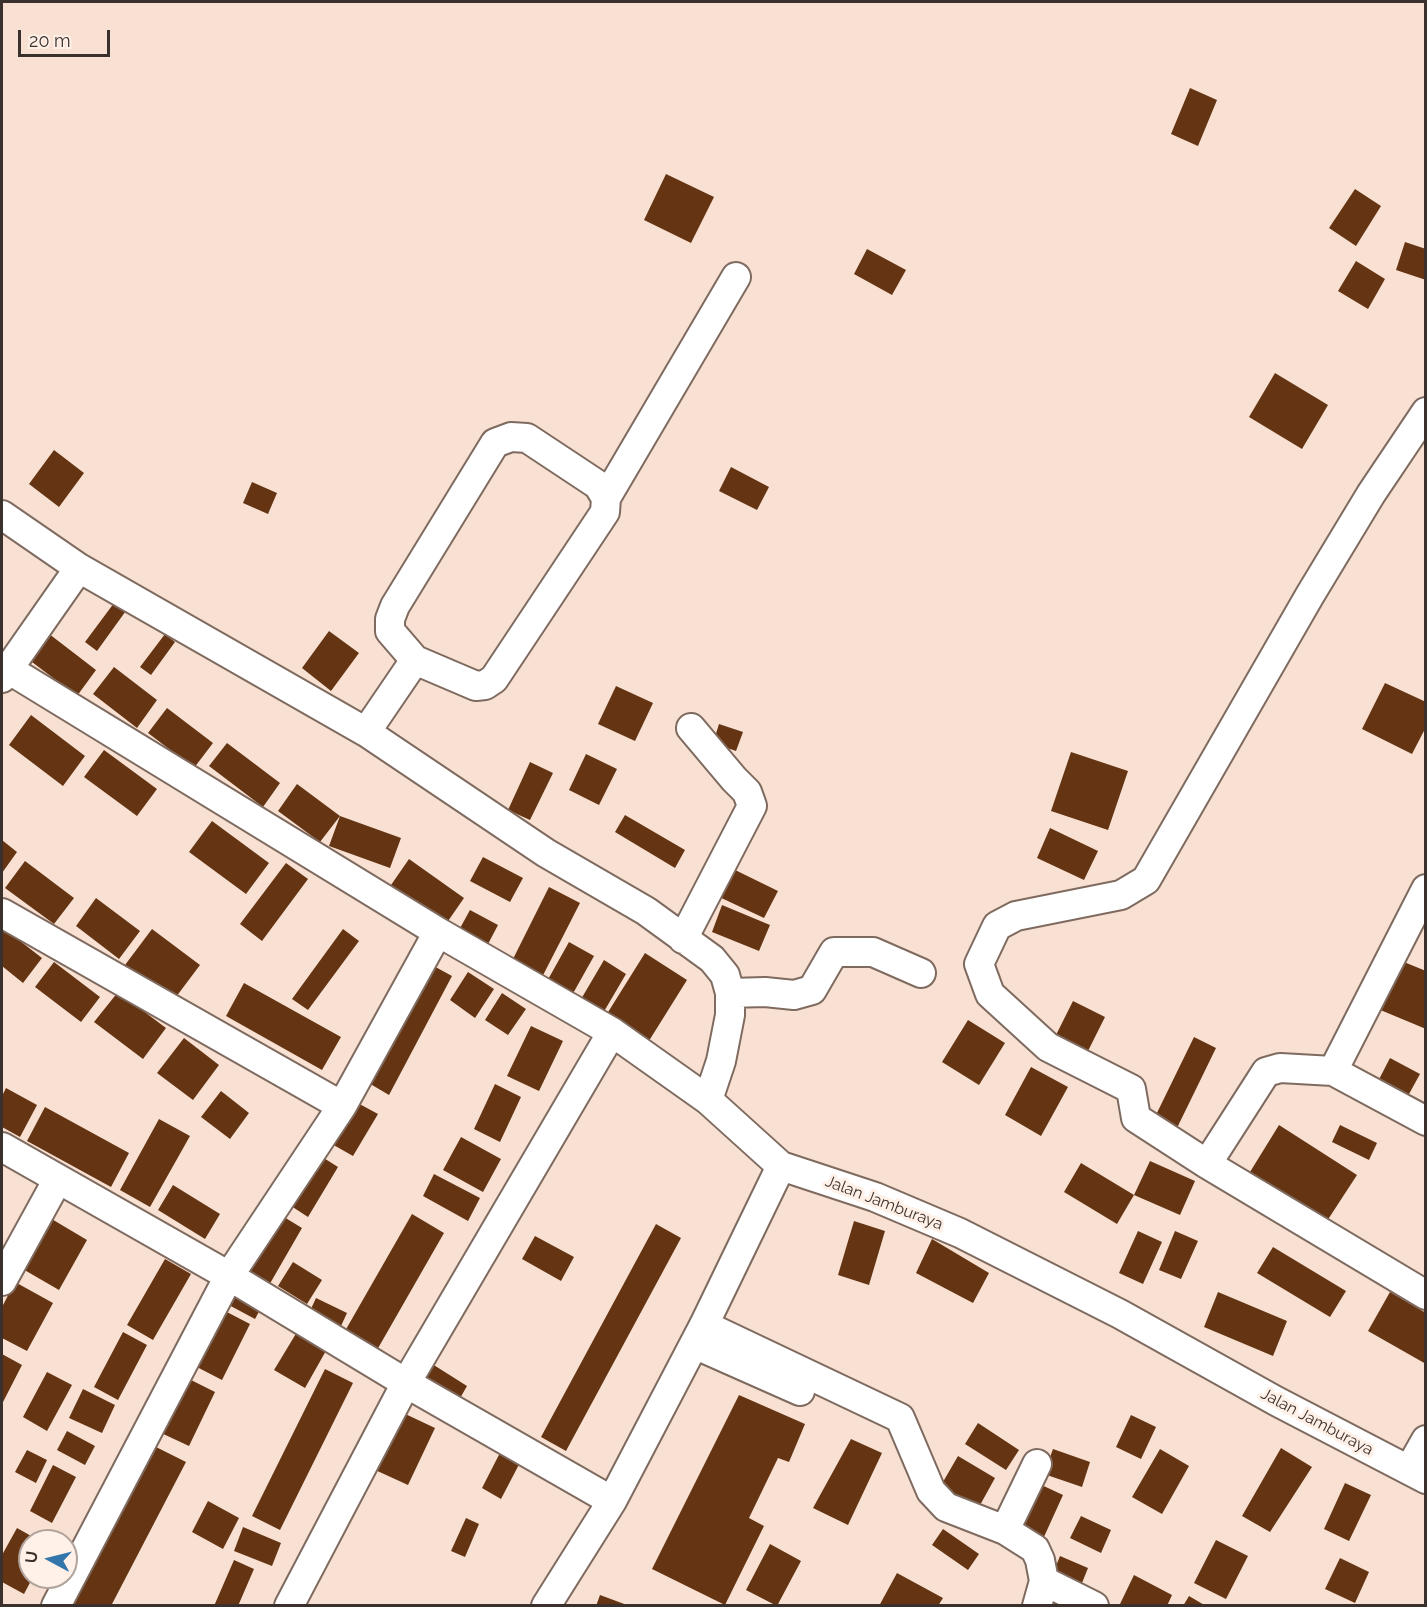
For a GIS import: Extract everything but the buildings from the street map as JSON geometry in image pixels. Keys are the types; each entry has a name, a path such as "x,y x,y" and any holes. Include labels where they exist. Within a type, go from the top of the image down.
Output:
{"street":[{"path":"606,498 598,485 527,438 511,437 495,443 395,606 390,619 390,631 415,660 476,686 485,685 494,679 605,512 606,498 736,277"},
{"path":"1425,412 1371,494 1310,595 1146,880 1121,895 1016,916 997,926 979,964 990,994 1048,1047 1131,1089 1136,1118 1207,1164 1425,1295"},
{"path":"2,515 79,568 366,732 546,853 646,911 712,959 725,975 730,993 730,1016 721,1061 708,1100"},
{"path":"79,568 5,674 438,932 612,1032 708,1100 781,1166 699,1334 612,1500 546,1605"},
{"path":"366,732 415,660"},
{"path":"683,939 752,806 747,792 691,728"},
{"path":"1333,1071 1416,932 1425,889"},
{"path":"2,913 342,1106"},
{"path":"56,1605 229,1276 342,1106 438,932"},
{"path":"730,993 765,992 794,995 812,990 834,952 841,951 873,952 921,973"},
{"path":"289,1605 406,1383 612,1032"},
{"path":"1207,1164 1266,1072 1280,1068 1296,1067 1333,1071 1425,1121"},
{"path":"2,1147 229,1276 406,1383 612,1500"},
{"name":"Jalan Jamburaya","path":"781,1166 875,1197 960,1233 1120,1314 1276,1401 1417,1474"},
{"path":"2,1281 58,1179"},
{"path":"699,1334 887,1430 905,1431 931,1491 946,1507 1005,1530 1035,1549 1040,1560 1040,1593 1094,1605"},
{"path":"1417,1474 1425,1440"},
{"path":"1005,1530 1036,1464"}]}
